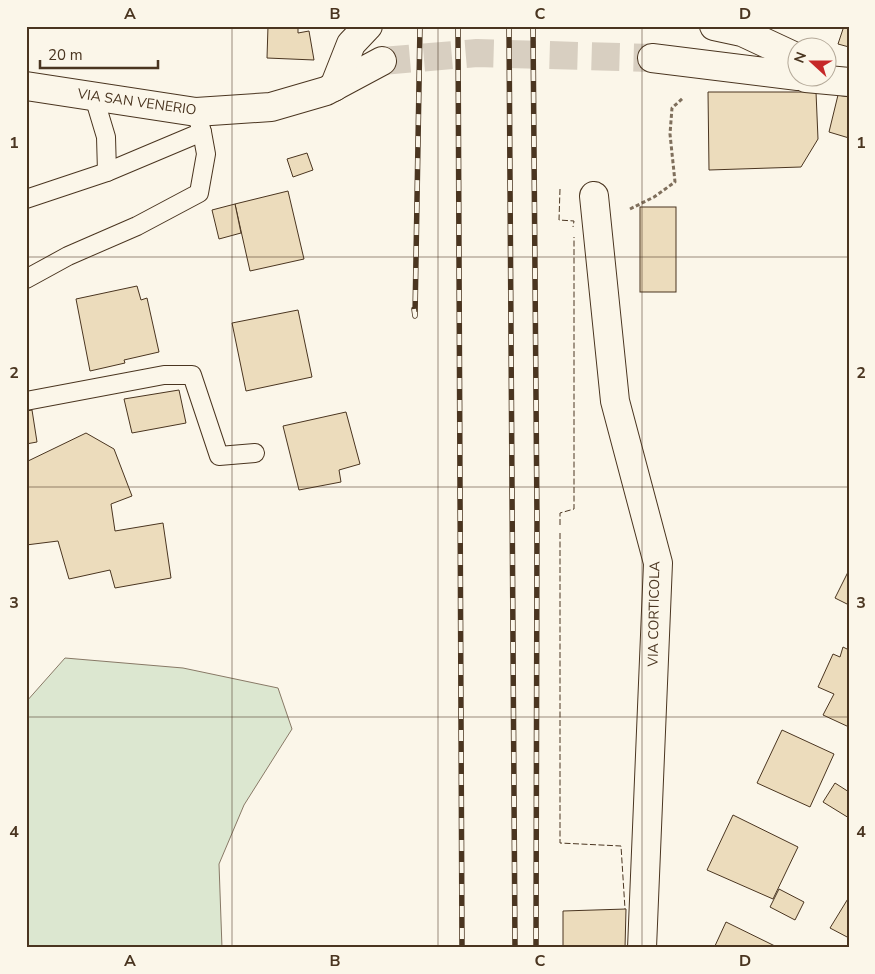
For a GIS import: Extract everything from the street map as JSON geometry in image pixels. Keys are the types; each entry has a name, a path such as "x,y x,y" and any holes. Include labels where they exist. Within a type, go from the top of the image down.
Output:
{"street":[{"path":"334,87 351,44 368,26"},
{"path":"714,26 742,32 788,53"},
{"path":"652,58 788,75"},
{"name":"VIA SAN VENERIO","path":"26,86 94,97 199,122 271,107 334,87 382,61"},
{"name":"VIA CORTICOLA","path":"595,207 615,402 658,564 642,948"}],"lane":[{"path":"94,97 106,137 107,172"},
{"path":"26,199 107,172 199,122 206,154 198,193 137,226 68,256 26,279"},
{"path":"26,402 164,375 192,375 219,456 256,453"}],"path":[{"path":"595,207 627,210 654,197 675,182 670,134 672,108 688,92 691,82 723,66"}],"green space":[{"path":"65,658 183,668 278,688 292,729 244,805 219,864 222,948 26,948 26,702"}],"building":[{"path":"268,26 298,26 298,33 309,31 314,60 267,58"},
{"path":"844,26 849,26 849,47 838,44"},
{"path":"708,92 816,92 818,139 801,167 709,170"},
{"path":"838,95 849,97 849,138 829,132"},
{"path":"307,153 313,170 293,177 287,159"},
{"path":"288,191 304,259 250,271 235,204"},
{"path":"235,204 241,233 219,239 212,210"},
{"path":"640,207 676,207 676,292 640,292"},
{"path":"137,286 141,300 147,298 159,352 124,360 125,363 90,371 76,299"},
{"path":"298,310 312,377 246,391 232,323"},
{"path":"179,390 186,423 132,433 124,399"},
{"path":"32,410 37,442 26,444 26,411"},
{"path":"346,412 360,464 339,470 341,482 299,490 283,426"},
{"path":"86,433 114,449 132,496 111,504 115,531 163,523 171,578 115,588 110,570 69,579 58,541 26,545 26,462"},
{"path":"849,570 849,605 835,598"},
{"path":"843,647 849,650 849,727 823,715 834,694 818,687 833,654 840,657"},
{"path":"782,730 834,754 810,807 757,783"},
{"path":"835,783 849,792 849,818 823,802"},
{"path":"733,815 798,847 773,899 707,870"},
{"path":"779,889 804,902 795,920 770,907"},
{"path":"849,897 849,938 830,928"},
{"path":"626,909 625,948 563,948 563,911"},
{"path":"726,922 779,948 714,948"}],"tunnel":[{"path":"382,61 477,53 652,58"}],"railway":[{"path":"414,309 415,316 420,26"},
{"path":"458,26 462,948"},
{"path":"509,26 515,948"},
{"path":"533,26 537,520 536,948"}],"fence":[{"path":"560,189 559,220 574,221 573,227"},
{"path":"560,525 560,513 574,509 574,237"},
{"path":"560,533 560,843 621,846 625,909"}]}
